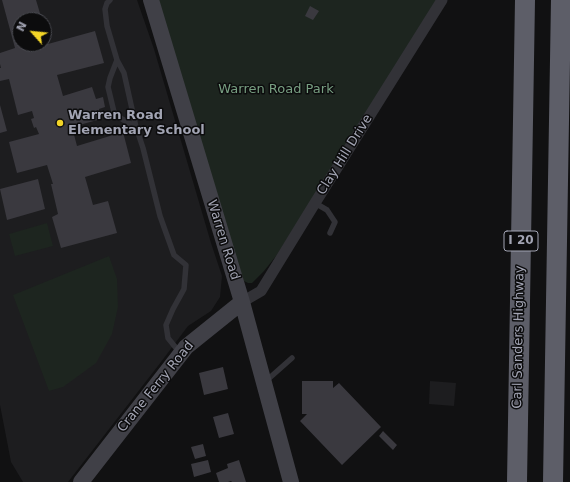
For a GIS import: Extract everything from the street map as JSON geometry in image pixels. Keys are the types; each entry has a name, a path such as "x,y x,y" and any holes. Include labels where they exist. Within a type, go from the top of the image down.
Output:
{"highway":[{"name":"Carl Sanders Highway","path":"517,482 525,0"},
{"name":"I 20","path":"553,482 561,0"}],"street":[{"name":"Warren Road","path":"151,0 242,302 291,482"},
{"name":"Clay Hill Drive","path":"242,302 261,291 442,0"},
{"name":"Crane Ferry Road","path":"81,482 186,347 242,302"}],"lane":[{"path":"110,0 105,9 107,26 117,60 124,73 136,127 160,216 174,255 186,265 184,289 166,325 168,338 181,353"},
{"path":"117,60 108,87 114,112 122,120 136,127"},
{"path":"315,203 327,210 335,222 330,233"},
{"path":"264,383 292,358"}],"shaded area":[{"path":"0,0 137,0 154,49 222,276 220,297 211,311 188,326 68,482 23,482 11,462 0,405"},
{"path":"430,381 456,383 454,406 429,404"}],"green space":[{"name":"Warren Road Park","path":"152,0 442,0 276,256 252,283 244,281 240,271"},
{"path":"47,223 53,246 15,256 9,234"},
{"path":"109,256 117,279 118,307 112,334 96,363 63,387 49,391 13,295"}],"building":[{"name":"Warren Road Elementary School","path":"2,0 36,0 40,12 12,12 12,37"},
{"path":"310,6 319,11 313,20 305,16"},
{"name":"Warren Road Elementary School","path":"95,31 104,63 57,75 63,96 92,87 96,99 103,97 105,107 99,109 101,119 72,127 77,146 123,132 131,163 85,177 93,205 108,201 117,233 61,248 52,217 58,214 51,184 53,184 47,165 17,173 9,142 39,134 36,127 34,128 31,119 34,118 32,111 18,115 9,79 0,81 0,53 12,49 12,52 52,52 52,43"},
{"path":"0,105 7,131 0,133"},
{"path":"38,179 45,209 7,220 0,189"},
{"path":"223,367 228,389 204,395 199,373"},
{"path":"302,381 333,381 333,388 339,383 381,427 342,465 300,421 307,414 302,414"},
{"path":"228,413 234,434 219,438 213,417"},
{"path":"383,431 397,445 393,450 379,436"},
{"path":"203,444 206,456 195,459 191,447"},
{"path":"208,460 211,472 194,477 191,464"},
{"path":"239,460 246,482 219,482 216,473 228,468 227,464"}],"place":[{"name":"Warren Road Elementary School","path":"60,123"}]}
